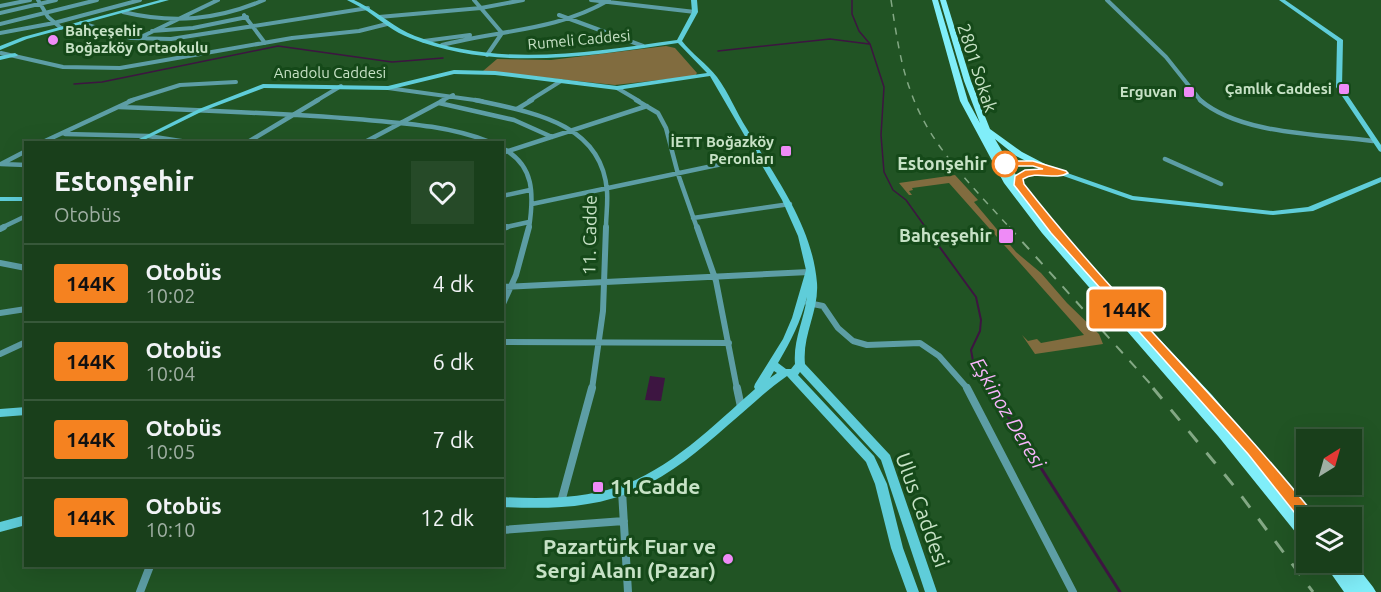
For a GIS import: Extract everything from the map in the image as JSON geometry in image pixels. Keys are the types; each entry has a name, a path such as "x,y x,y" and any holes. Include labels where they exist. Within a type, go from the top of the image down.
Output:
{"main road":[{"name":"2801 Sokak","path":"935,0 960,89 972,121 1046,231 1222,432 1296,522"},
{"name":"2801 Sokak","path":"942,0 968,87 1004,166 1054,230 1254,449 1299,507"},
{"path":"984,125 1007,147 1044,166"},
{"path":"1019,185 1018,178 1024,173 1059,172"},
{"path":"1338,573 1353,592"},
{"path":"1353,573 1368,592"}],"street":[{"path":"0,6 30,0"},
{"path":"38,0 46,14 61,28"},
{"path":"0,13 56,0"},
{"path":"0,24 97,0"},
{"path":"0,33 54,23 129,1 140,0"},
{"path":"3,51 61,28 166,0"},
{"path":"139,39 168,22 218,0"},
{"path":"123,12 168,22 201,20 240,10 264,0"},
{"name":"Rumeli Caddesi","path":"350,0 368,8 387,24 424,41 498,57 563,57 679,41"},
{"path":"474,0 502,33"},
{"path":"379,17 481,8 523,0"},
{"path":"591,0 695,12"},
{"path":"424,41 441,37 549,27 571,20 609,0"},
{"path":"504,502 561,502 622,491 656,472 688,450 756,392 787,373 797,370 800,363 798,345 806,303 813,282 802,228 790,204 711,74 689,55 679,41 695,12 694,0"},
{"path":"1107,0 1146,35 1200,101 1221,115 1258,126 1373,141"},
{"path":"1282,0 1340,40 1339,87 1381,150"},
{"path":"81,23 102,31 139,39 171,39 368,8"},
{"path":"240,10 265,43"},
{"path":"559,15 643,46"},
{"path":"152,31 193,28 247,17"},
{"path":"3,51 63,67 120,68 265,43 359,31 387,24"},
{"path":"487,55 502,33"},
{"path":"442,45 482,35"},
{"path":"491,62 498,57"},
{"path":"478,72 485,67"},
{"name":"Anadolu Caddesi","path":"138,141 201,110 263,86 388,88 443,73 478,72 616,88 711,74"},
{"path":"518,109 561,81"},
{"path":"46,141 119,107 178,85 236,82"},
{"path":"250,141 341,86"},
{"name":"11. Cadde","path":"388,88 453,95 518,109 574,130 594,151 607,190 605,283 594,381 561,502"},
{"path":"616,88 658,113 666,128 678,174 714,278 741,407"},
{"path":"367,141 453,95"},
{"path":"439,103 500,118 546,132 552,137"},
{"path":"504,151 647,106"},
{"path":"119,107 295,113 453,130 487,141"},
{"path":"63,134 148,136 180,141"},
{"path":"504,151 524,164 532,204 513,287 504,303"},
{"path":"24,152 2,164 24,165"},
{"path":"1165,159 1221,184"},
{"path":"1004,166 1028,163 1044,166 1132,198 1273,213 1310,209 1381,179"},
{"path":"532,204 722,164"},
{"path":"1004,166 1059,172"},
{"path":"504,196 530,190"},
{"path":"0,199 24,199"},
{"path":"693,218 790,204"},
{"path":"0,229 24,217"},
{"path":"504,228 529,222"},
{"path":"0,263 24,268"},
{"path":"504,287 810,272"},
{"path":"756,392 788,339 806,303"},
{"path":"806,303 823,306 838,328 853,341 867,345 911,342 920,344 939,356 963,381 983,413 1073,592"},
{"path":"0,313 24,309"},
{"path":"504,342 729,343"},
{"path":"0,354 24,343"},
{"path":"775,359 789,354 800,363"},
{"name":"Ulus Caddesi","path":"775,359 775,367 787,373 870,459 881,484 897,548 913,592"},
{"name":"Ulus Caddesi","path":"800,363 886,458 931,592"},
{"path":"0,413 24,411"},
{"path":"622,491 628,592"},
{"path":"0,527 24,521"},
{"path":"504,530 624,521"},
{"path":"140,592 150,567"}],"shaded area":[{"path":"666,46 675,48 697,73 695,76 615,85 483,71 497,59 551,60"},
{"path":"955,175 978,200 974,202 1016,252 1041,273 1067,303 1099,334 1103,344 1035,354 1022,335 1028,341 1037,339 1041,343 1084,335 949,183 912,188 913,190 909,191 912,195 909,195 899,183"},
{"path":"650,376 665,378 661,401 645,400"}],"waterway":[{"name":"Eşkinoz Deresi","path":"852,0 852,14 859,31 870,44 884,87 881,135 884,172 893,190 906,200 926,228"},
{"path":"718,51 830,39 869,44"},
{"path":"74,84 102,82 278,46 392,62 443,58"},
{"name":"Eşkinoz Deresi","path":"925,227 976,297 981,320 980,331 971,350 973,361 991,389"},
{"name":"Eşkinoz Deresi","path":"990,388 1120,592"}],"railway":[{"path":"891,0 904,72 920,114 955,166 1010,228"},
{"path":"1009,227 1155,389"},
{"path":"1153,388 1234,486 1313,592"}],"bus line":[{"name":"144K","path":"1005,164 1033,163 1063,173 1034,171 1024,173 1018,178 1019,185 1054,230 1254,449 1299,507"}],"place":[{"name":"Bahçeşehir Boğazköy Ortaokulu","path":"53,40"},
{"name":"Çamlık Caddesi","path":"1344,89"},
{"name":"Erguvan","path":"1189,92"},
{"name":"İETT Boğazköy Peronları","path":"786,151"},
{"name":"Estonşehir","path":"1005,164"},
{"name":"Bahçeşehir","path":"1006,236"},
{"name":"11.Cadde","path":"598,487"},
{"name":"Pazartürk Fuar ve Sergi Alanı (Pazar)","path":"728,559"}]}
